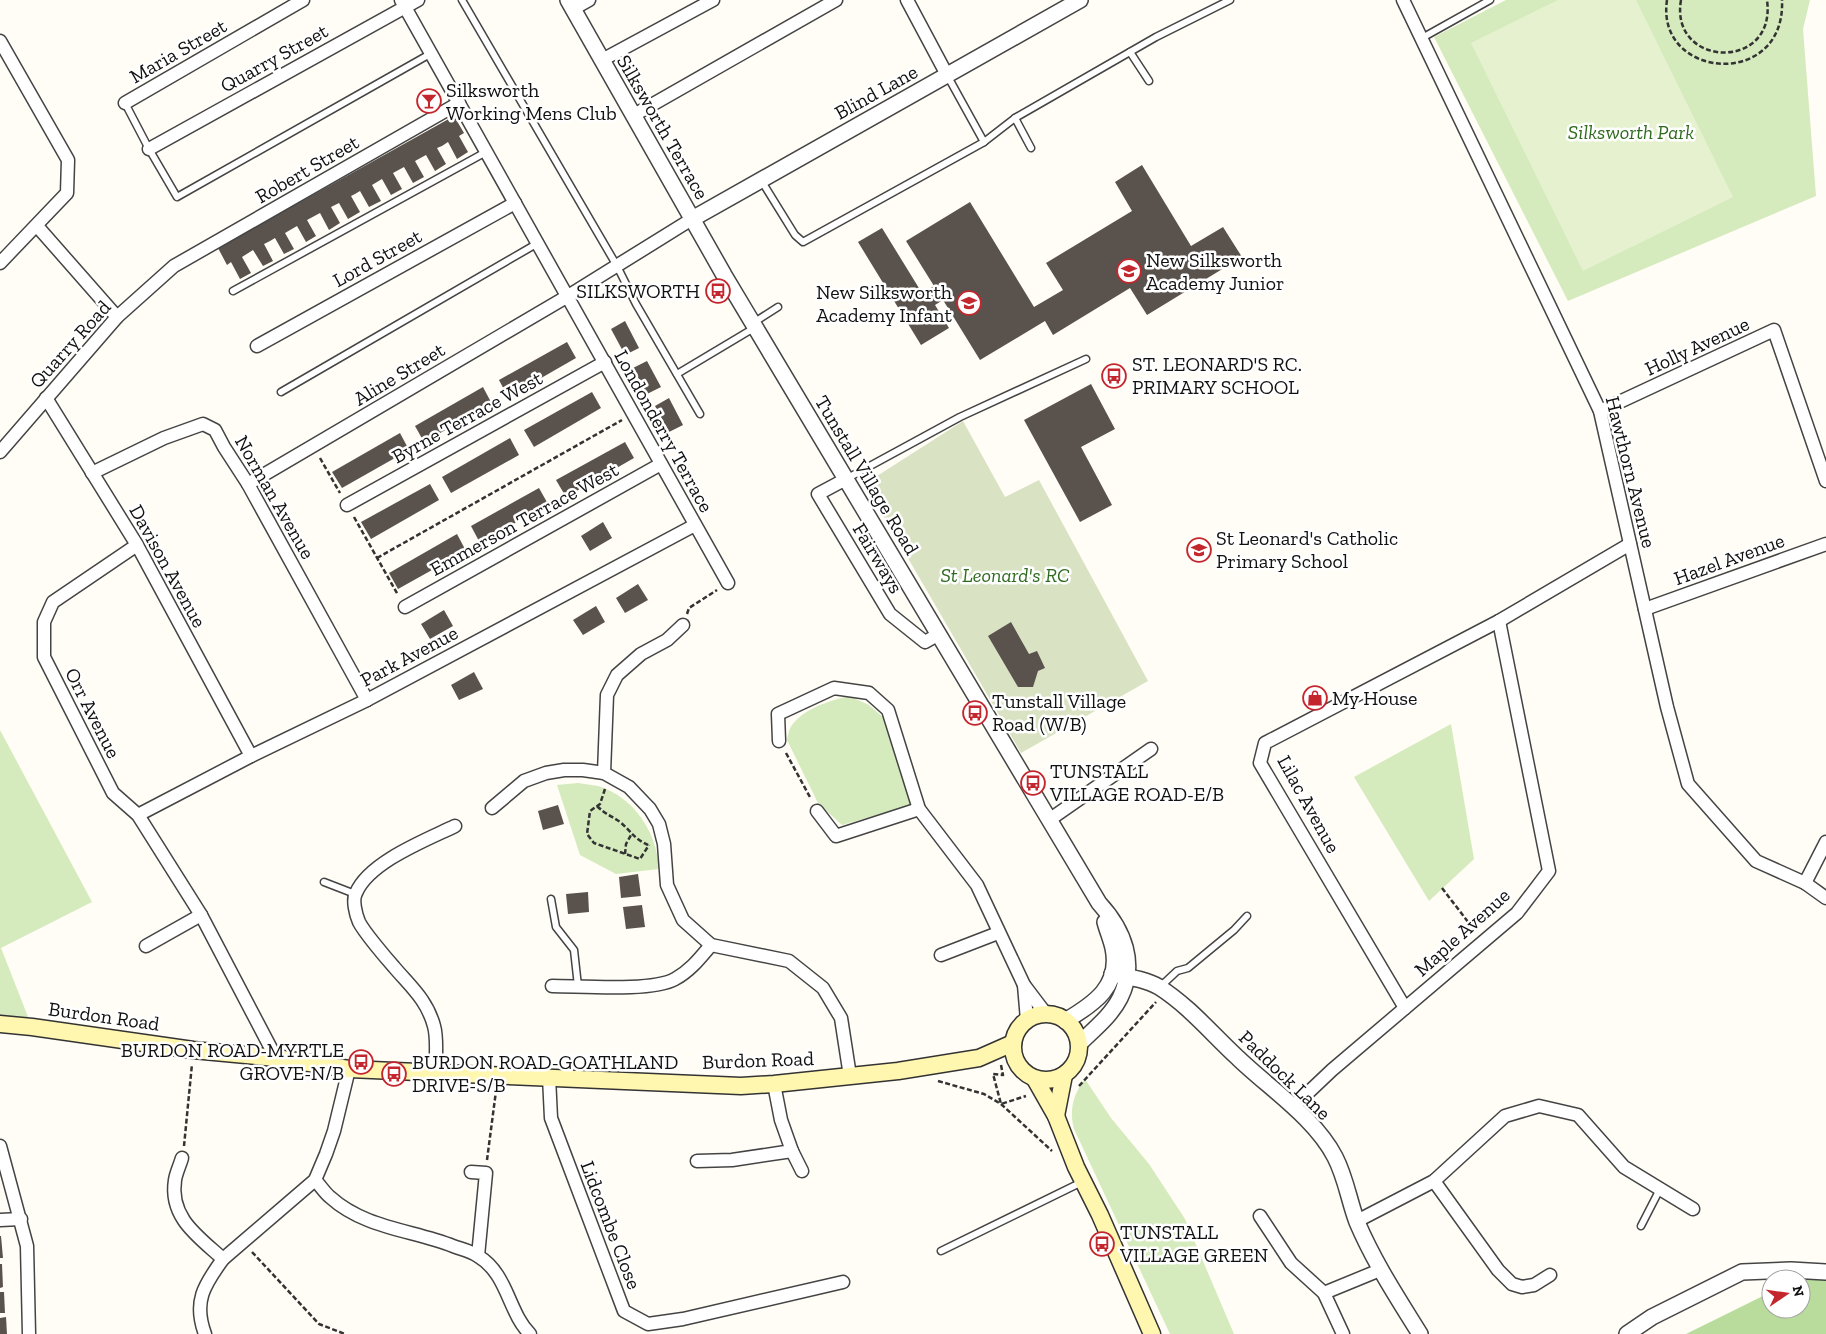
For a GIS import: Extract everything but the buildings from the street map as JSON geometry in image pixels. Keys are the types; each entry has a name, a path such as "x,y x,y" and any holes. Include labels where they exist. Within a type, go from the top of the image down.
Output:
{"main road":[{"path":"1056,1116 1064,1076 1075,1062 1079,1044 1072,1027 1065,1020 1046,1014 1027,1020 1018,1030 1013,1043 1015,1061 1020,1069 1036,1079 1055,1080 1064,1076"},
{"name":"Burdon Road","path":"0,1024 193,1050 276,1058 349,1069 741,1086 898,1071 979,1058 1013,1043"},
{"name":"Burdon Road","path":"979,1058 1001,1062 1020,1069"},
{"path":"1036,1079 1056,1116 1069,1151 1152,1334"}],"street":[{"name":"Maria Street","path":"125,103 303,0"},
{"name":"Quarry Street","path":"149,149 403,4 418,0"},
{"path":"570,5 589,0"},
{"path":"602,60 714,0"},
{"path":"634,115 836,0"},
{"path":"907,0 947,75"},
{"name":"Blind Lane","path":"692,219 1080,0"},
{"name":"Hawthorn Avenue","path":"1403,0 1600,411 1667,707 1688,784 1756,861 1805,883"},
{"name":"Londonderry Terrace","path":"403,4 728,583"},
{"name":"Silksworth Terrace","path":"570,5 724,274"},
{"path":"0,41 68,160 67,193 0,263"},
{"name":"Robert Street","path":"174,266 459,103"},
{"name":"Lord Street","path":"257,346 515,203"},
{"name":"Aline Street","path":"248,484 568,296 692,219"},
{"path":"37,226 118,317"},
{"name":"Quarry Road","path":"0,452 118,317 174,266"},
{"name":"Tunstall Village Road","path":"724,274 1099,904 1113,923 1126,949 1129,963 1120,975 1085,1010 1065,1020"},
{"name":"Holly Avenue","path":"1600,411 1774,330 1826,481"},
{"name":"Byrne Terrace West","path":"347,505 605,362"},
{"name":"Davison Avenue","path":"46,398 137,545 251,756"},
{"name":"Norman Avenue","path":"92,473 164,438 204,424 214,430 248,484 367,700"},
{"name":"Emmerson Terrace West","path":"405,607 661,464"},
{"name":"Fairways","path":"846,479 818,494 890,614 925,642 939,634"},
{"name":"Park Avenue","path":"138,815 251,756 367,700 695,525"},
{"name":"Lilac Avenue","path":"1405,1008 1260,763 1265,744 1499,620 1630,544"},
{"name":"Hazel Avenue","path":"1645,609 1826,544"},
{"name":"Orr Avenue","path":"137,545 53,602 44,622 44,657 113,793 138,815 201,915 276,1058"},
{"name":"Maple Avenue","path":"1294,1106 1332,1070 1517,914 1549,871 1499,620"},
{"path":"607,774 607,696 617,675 641,654 667,640 683,624"},
{"path":"779,740 778,714 834,688 869,693 888,710 919,809 977,885 1024,985 1046,1014"},
{"path":"1049,820 1151,749"},
{"path":"492,808 524,781 546,773 564,770 583,770 607,774 630,787 650,810 659,824 664,844 667,885 683,920 711,945 789,961 823,988 841,1018 850,1076"},
{"path":"817,811 836,836 919,809"},
{"path":"436,1072 435,1028 429,1013 421,997 393,966 360,924 355,908 355,894 368,875 389,859 455,826"},
{"path":"1826,842 1805,883 1826,898"},
{"path":"146,946 201,915"},
{"path":"941,955 998,933"},
{"path":"552,986 644,986 673,980 693,966 711,945"},
{"name":"Tunstall Village Road","path":"1079,1044 1104,1019 1120,999 1120,975"},
{"name":"Paddock Lane","path":"1120,975 1144,980 1159,988 1187,1009 1239,1059 1294,1106 1324,1141 1335,1157 1357,1221 1380,1270 1420,1334"},
{"path":"1024,985 1027,1020"},
{"path":"204,1334 198,1308 202,1294 223,1259 315,1180 336,1124 349,1069"},
{"name":"Lidcombe Close","path":"549,1077 551,1118 624,1311 648,1324 683,1319 842,1282"},
{"path":"774,1084 781,1120 792,1151 802,1171"},
{"path":"1357,1221 1434,1181 1505,1116 1539,1106 1578,1115 1624,1167 1693,1209"},
{"path":"0,1146 27,1246 29,1334"},
{"path":"697,1161 732,1160 792,1151"},
{"path":"182,1158 175,1180 176,1206 182,1220 223,1259"},
{"path":"471,1172 486,1173 478,1256"},
{"path":"315,1180 329,1197 345,1209 362,1218 379,1225 437,1239 478,1256 504,1284 522,1326 529,1333"},
{"path":"1434,1181 1498,1270 1512,1284 1522,1287 1534,1285 1550,1275"},
{"path":"1260,1216 1291,1263 1324,1293 1343,1334"},
{"path":"0,1220 21,1219"},
{"path":"1324,1293 1380,1270"},
{"path":"1627,1334 1652,1317 1742,1272 1790,1270 1826,1272"}],"lane":[{"path":"462,0 617,266 636,304 700,414"},
{"path":"761,180 795,236 803,242 984,142 1015,118 1156,37 1230,0"},
{"path":"1422,38 1490,0"},
{"path":"1130,52 1149,81"},
{"path":"125,103 177,197 430,54"},
{"path":"947,75 984,142"},
{"path":"1015,118 1031,148"},
{"path":"233,291 486,152"},
{"path":"281,392 538,243"},
{"path":"676,374 754,325 778,307"},
{"path":"846,479 960,417 1086,359"},
{"path":"324,882 355,894"},
{"path":"551,899 556,928 574,950 578,986"},
{"path":"1159,988 1177,971 1188,968 1234,930 1247,916"},
{"path":"941,1251 1084,1181"},
{"path":"1641,1226 1660,1189"}],"path":[{"path":"1667,0 1666,16 1669,26 1681,46 1699,60 1721,65 1744,62 1763,50 1777,32 1782,0"},
{"path":"1681,0 1680,16 1687,34 1701,48 1720,54 1740,50 1757,39 1767,21 1767,0"},
{"path":"377,558 633,414"},
{"path":"313,446 405,607"},
{"path":"683,624 689,608 728,583"},
{"path":"779,740 817,811"},
{"path":"607,774 600,804 590,811 587,834 594,844 640,859 648,845"},
{"path":"597,806 605,814 620,822 636,840 648,845 664,844"},
{"path":"625,854 626,844 631,835"},
{"path":"1442,888 1483,942"},
{"path":"182,1158 193,1050"},
{"path":"486,1173 498,1075"},
{"path":"933,1080 984,1094 1001,1104 1058,1156"},
{"path":"243,1242 319,1324 345,1334"}],"green space":[{"name":"Silksworth Park","path":"1506,0 1810,0 1803,29 1816,196 1568,301 1434,37"},
{"path":"1558,0 1636,0 1733,197 1583,271 1471,43"},
{"name":"St Leonard's RC","path":"963,421 1005,497 1039,480 1148,681 1021,753 869,491 877,476"},
{"path":"849,696 869,705 885,719 913,801 908,806 842,825 818,803 787,740 791,727 804,714 826,703"},
{"path":"1451,724 1474,859 1429,901 1354,777"},
{"path":"0,730 92,902 1,948 32,1027 0,1024"},
{"path":"578,783 598,786 611,791 633,807 648,829 654,842 659,869 616,874 580,855 557,785"},
{"name":"TUNSTALL VILLAGE GREEN","path":"1085,1079 1111,1118 1149,1164 1185,1219 1234,1334 1170,1334 1074,1129 1073,1103"},
{"path":"1826,1265 1826,1334 1686,1334 1761,1297 1761,1319 1811,1319 1811,1272"}],"place":[{"name":"Silksworth Working Mens Club","path":"429,101"},
{"name":"New Silksworth Academy Junior","path":"1129,271"},
{"name":"SILKSWORTH","path":"718,291"},
{"name":"New Silksworth Academy Infant","path":"969,303"},
{"name":"ST. LEONARD'S RC. PRIMARY SCHOOL","path":"1114,376"},
{"name":"St Leonard's Catholic Primary School","path":"1199,550"},
{"name":"My House","path":"1315,698"},
{"name":"Tunstall Village Road (W/B)","path":"975,713"},
{"name":"TUNSTALL VILLAGE ROAD-E/B","path":"1033,783"},
{"name":"BURDON ROAD-MYRTLE GROVE-N/B","path":"361,1062"},
{"name":"BURDON ROAD-GOATHLAND DRIVE-S/B","path":"394,1074"},
{"name":"TUNSTALL VILLAGE GREEN","path":"1102,1244"}]}
